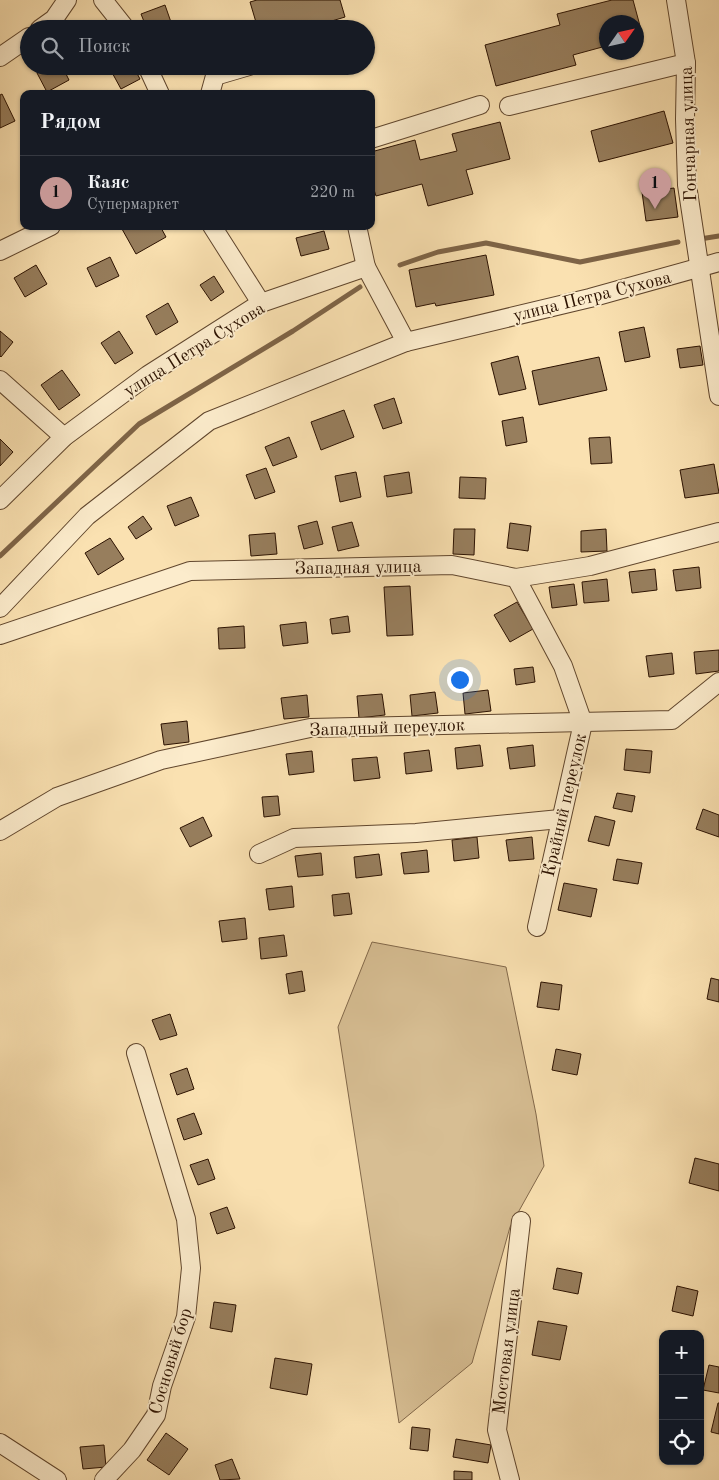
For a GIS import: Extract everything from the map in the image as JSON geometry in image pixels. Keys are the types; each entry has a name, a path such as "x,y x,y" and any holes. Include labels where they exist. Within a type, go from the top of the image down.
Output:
{"street":[{"path":"53,20 68,0"},
{"path":"103,0 119,20"},
{"name":"Гончарная улица","path":"676,0 686,64 687,185 719,396"},
{"path":"0,57 20,43"},
{"path":"509,106 686,64"},
{"path":"151,75 158,90"},
{"path":"211,90 215,76 218,75"},
{"path":"375,137 480,105"},
{"path":"0,251 43,230"},
{"path":"215,230 262,303"},
{"path":"358,230 366,267 406,342"},
{"name":"улица Петра Сухова","path":"0,608 87,516 210,421 406,342 590,298 719,262"},
{"name":"улица Петра Сухова","path":"0,500 64,437 148,375 262,303 366,267"},
{"path":"0,380 64,437"},
{"name":"Западная улица","path":"0,634 190,571 452,565 516,578 590,566 719,532"},
{"name":"Крайний переулок","path":"516,578 562,666 583,723 537,927"},
{"name":"Западный переулок","path":"0,831 57,797 161,760 310,728 672,720 719,682"},
{"path":"259,854 294,838 416,833 560,819"},
{"name":"Сосновый бор","path":"104,1480 132,1450 156,1415 162,1386 186,1318 191,1268 186,1219 136,1053"},
{"name":"Мостовая улица","path":"510,1480 497,1430 521,1221"},
{"path":"2,1447 57,1480"}],"shaded area":[{"path":"372,942 506,967 536,1114 544,1166 510,1227 472,1363 399,1423 338,1027"}],"building":[{"path":"257,0 340,0 345,17 335,20 255,20 250,2"},
{"path":"612,0 633,0 637,15 599,15 599,48 573,55 576,65 496,86 485,45 560,25 557,14"},
{"path":"165,5 170,20 143,20 141,14"},
{"path":"38,75 66,75 69,80 51,90 46,90"},
{"path":"113,75 138,75 140,79 121,89"},
{"path":"2,94 15,121 0,128 0,95"},
{"path":"664,111 673,143 599,162 591,131"},
{"path":"500,122 510,159 466,170 473,194 428,206 422,184 376,196 375,151 415,140 420,160 457,151 452,134"},
{"path":"674,188 678,217 646,221 642,192"},
{"path":"123,230 162,230 166,237 136,254"},
{"path":"324,231 329,249 301,256 296,238"},
{"path":"486,255 494,295 436,306 435,303 416,307 409,270"},
{"path":"110,257 119,276 96,287 87,268"},
{"path":"36,265 47,284 25,297 14,278"},
{"path":"214,276 224,292 211,301 200,285"},
{"path":"168,303 178,322 156,335 146,316"},
{"path":"644,327 650,357 625,362 619,332"},
{"path":"0,331 13,342 1,357 0,356"},
{"path":"119,331 133,353 115,364 101,343"},
{"path":"700,346 703,365 680,368 677,349"},
{"path":"518,356 526,389 499,395 491,363"},
{"path":"599,357 607,390 539,405 532,371"},
{"path":"62,370 80,395 59,410 41,385"},
{"path":"394,398 402,423 383,429 374,405"},
{"path":"344,410 354,437 321,450 311,422"},
{"path":"523,417 527,442 506,446 502,421"},
{"path":"289,437 297,457 273,466 265,447"},
{"path":"610,437 612,463 591,464 589,438"},
{"path":"0,439 13,452 0,466"},
{"path":"714,464 719,493 685,498 680,470"},
{"path":"266,468 275,492 255,499 246,475"},
{"path":"356,472 361,497 340,502 335,476"},
{"path":"409,472 412,493 387,497 384,476"},
{"path":"460,477 486,478 485,499 459,498"},
{"path":"191,497 199,516 175,526 167,506"},
{"path":"143,516 152,529 136,539 128,527"},
{"path":"317,521 323,544 304,549 298,526"},
{"path":"352,522 359,546 338,551 332,527"},
{"path":"510,523 531,526 528,551 507,548"},
{"path":"454,529 475,529 474,555 453,554"},
{"path":"606,529 607,551 581,552 581,531"},
{"path":"275,533 277,554 251,556 249,535"},
{"path":"110,538 124,559 98,575 85,553"},
{"path":"699,567 701,588 676,591 673,570"},
{"path":"655,569 657,590 632,593 629,572"},
{"path":"607,579 609,601 584,603 582,582"},
{"path":"574,584 577,605 552,608 549,587"},
{"path":"410,586 413,635 387,636 384,587"},
{"path":"517,602 533,629 510,642 494,615"},
{"path":"348,616 350,632 332,634 330,619"},
{"path":"306,622 308,643 283,646 280,625"},
{"path":"244,626 245,648 219,649 218,628"},
{"path":"719,650 719,671 696,674 694,652"},
{"path":"672,653 674,674 649,677 646,656"},
{"path":"533,667 535,682 516,685 514,669"},
{"path":"488,690 491,711 465,714 463,693"},
{"path":"435,692 438,713 412,716 410,695"},
{"path":"382,694 385,715 359,718 357,696"},
{"path":"307,695 309,717 284,719 281,698"},
{"path":"187,721 189,742 164,745 161,724"},
{"path":"480,745 483,766 457,769 455,748"},
{"path":"533,745 535,766 510,769 507,748"},
{"path":"626,749 652,751 650,773 624,770"},
{"path":"429,750 432,771 406,774 404,753"},
{"path":"312,751 314,772 289,775 286,754"},
{"path":"377,757 380,778 354,781 352,759"},
{"path":"617,793 635,796 632,812 613,808"},
{"path":"278,796 280,815 264,817 262,797"},
{"path":"703,809 719,815 719,837 696,829"},
{"path":"595,816 615,821 609,846 588,841"},
{"path":"203,817 212,836 190,847 180,828"},
{"path":"477,837 479,858 454,861 452,840"},
{"path":"532,837 534,859 509,861 506,840"},
{"path":"427,850 429,872 404,874 401,853"},
{"path":"321,853 323,875 298,877 295,856"},
{"path":"379,854 382,875 356,878 354,857"},
{"path":"617,859 642,863 638,884 613,880"},
{"path":"564,883 597,889 591,917 558,910"},
{"path":"292,886 294,907 269,910 266,889"},
{"path":"349,893 352,914 334,916 332,895"},
{"path":"245,918 247,939 222,942 219,921"},
{"path":"284,935 287,956 261,959 259,938"},
{"path":"302,971 305,991 289,994 286,974"},
{"path":"711,978 719,980 719,1002 707,999"},
{"path":"541,982 562,985 559,1010 537,1007"},
{"path":"170,1014 177,1035 160,1040 152,1020"},
{"path":"556,1049 581,1054 577,1075 552,1070"},
{"path":"187,1068 194,1089 177,1095 170,1074"},
{"path":"194,1113 202,1134 184,1140 177,1119"},
{"path":"695,1158 719,1164 719,1191 689,1183"},
{"path":"208,1159 215,1179 198,1185 190,1165"},
{"path":"227,1207 235,1228 217,1234 210,1213"},
{"path":"557,1268 582,1273 578,1294 553,1289"},
{"path":"677,1286 698,1291 693,1316 672,1311"},
{"path":"214,1302 236,1305 232,1332 210,1328"},
{"path":"538,1321 567,1326 560,1360 532,1355"},
{"path":"275,1358 312,1364 307,1395 270,1388"},
{"path":"709,1365 719,1367 719,1393 704,1390"},
{"path":"719,1403 719,1434 711,1432"},
{"path":"412,1427 430,1429 428,1451 410,1449"},
{"path":"166,1433 188,1449 169,1475 147,1460"},
{"path":"456,1439 491,1445 488,1463 453,1457"},
{"path":"104,1445 106,1467 83,1469 80,1447"},
{"path":"232,1459 240,1479 220,1480 215,1465"},
{"path":"454,1471 472,1472 472,1480 454,1480"}],"waterway":[{"path":"700,239 719,236"},
{"path":"400,265 438,252 486,243 580,262 678,242"},
{"path":"0,556 139,424 293,331 360,287"}],"place":[{"name":"Каяс","path":"655,209"}]}
